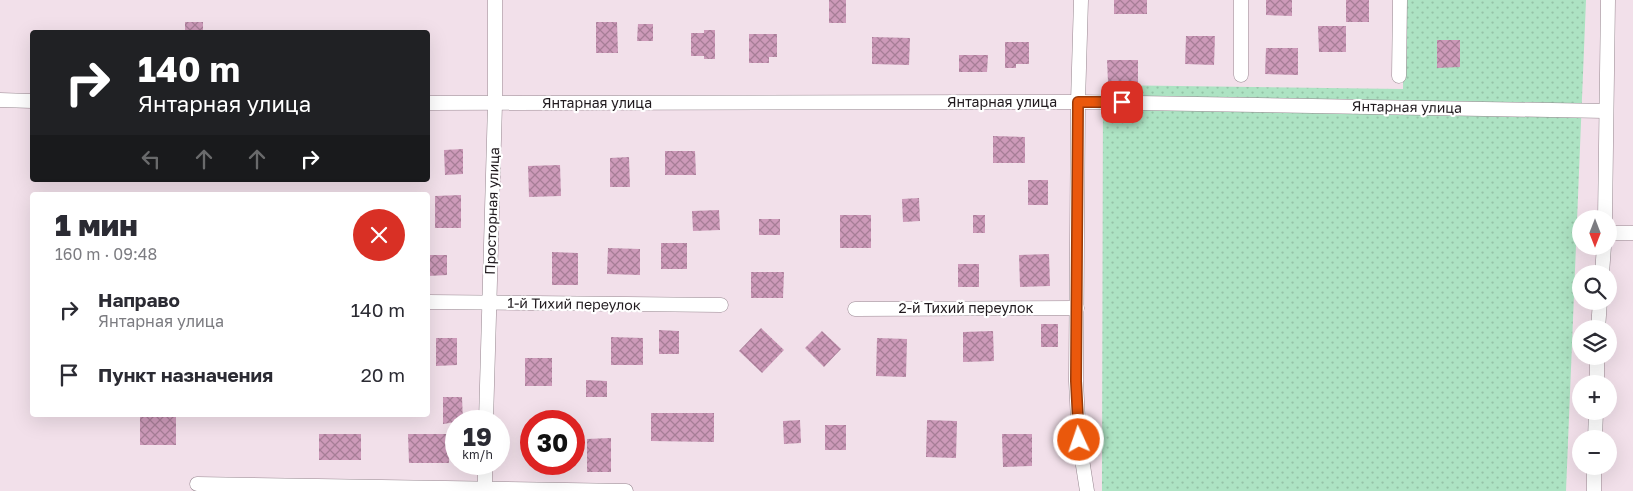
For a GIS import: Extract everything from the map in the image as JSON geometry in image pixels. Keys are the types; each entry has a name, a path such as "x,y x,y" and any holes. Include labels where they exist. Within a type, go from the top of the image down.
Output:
{"street":[{"name":"Просторная улица","path":"486,410 495,104 495,0"},
{"path":"1081,0 1078,102 1076,381 1079,440 1087,491"},
{"path":"1241,0 1241,75"},
{"path":"1399,76 1400,0"},
{"path":"1605,210 1608,0"},
{"path":"0,100 30,101"},
{"name":"Янтарная улица","path":"430,103 1078,102 1606,111"},
{"path":"1618,233 1633,233"},
{"name":"1-й Тихий переулок","path":"430,302 721,305"},
{"name":"2-й Тихий переулок","path":"855,309 1077,308"},
{"path":"484,490 485,475"},
{"path":"1594,475 1594,491"},
{"path":"197,484 626,491"}],"green space":[{"path":"1404,0 1586,0 1577,210 1572,210 1572,255 1576,255 1575,265 1572,265 1573,310 1566,491 1102,491 1103,85 1403,89"}],"building":[{"path":"829,0 846,0 846,23 829,23"},
{"path":"1114,0 1147,0 1147,14 1114,14"},
{"path":"1266,0 1292,0 1292,16 1266,15"},
{"path":"1346,0 1369,0 1369,22 1346,22"},
{"path":"185,22 203,22 203,30 185,30"},
{"path":"596,22 617,22 618,53 596,53"},
{"path":"638,24 653,24 653,41 637,41"},
{"path":"1318,26 1346,26 1346,52 1319,52"},
{"path":"704,30 715,30 715,59 704,59 704,56 691,56 691,33 704,33"},
{"path":"749,34 777,34 777,57 769,57 769,63 749,63"},
{"path":"1186,36 1215,36 1214,65 1185,64"},
{"path":"872,37 910,38 909,65 872,64"},
{"path":"1437,40 1460,40 1460,67 1437,68"},
{"path":"1005,42 1029,42 1029,64 1016,64 1016,68 1005,68"},
{"path":"1266,48 1298,48 1298,75 1265,74"},
{"path":"959,55 988,55 987,72 959,72"},
{"path":"1107,60 1138,60 1138,82 1108,82"},
{"path":"993,136 1025,137 1025,163 993,163"},
{"path":"463,149 463,174 445,175 444,150"},
{"path":"665,151 695,151 696,175 665,175"},
{"path":"629,157 630,187 610,187 610,158"},
{"path":"560,165 561,196 529,197 528,166"},
{"path":"1028,180 1048,180 1048,205 1028,205"},
{"path":"461,195 461,228 435,228 435,196"},
{"path":"919,198 920,221 903,222 902,199"},
{"path":"719,210 720,230 693,231 692,211"},
{"path":"840,215 871,215 871,248 840,248"},
{"path":"973,215 985,215 985,233 973,233"},
{"path":"759,219 780,219 780,235 759,235"},
{"path":"661,243 687,243 687,269 661,269"},
{"path":"608,248 640,249 640,275 607,274"},
{"path":"552,252 578,253 578,285 552,285"},
{"path":"1049,254 1050,286 1020,287 1019,255"},
{"path":"430,255 447,255 447,275 430,276"},
{"path":"958,264 979,264 979,287 958,287"},
{"path":"751,272 784,272 783,298 751,298"},
{"path":"1041,324 1058,324 1058,347 1041,347"},
{"path":"761,328 784,350 762,373 739,351"},
{"path":"659,330 679,331 679,354 659,354"},
{"path":"822,331 841,349 824,367 805,348"},
{"path":"993,331 994,361 963,362 963,332"},
{"path":"611,337 643,338 643,365 611,365"},
{"path":"436,338 457,338 457,365 436,366"},
{"path":"877,338 907,339 906,377 876,376"},
{"path":"525,358 552,358 552,386 525,386"},
{"path":"586,380 607,381 607,397 586,397"},
{"path":"443,397 462,397 463,410 445,410 445,424 443,424"},
{"path":"651,413 714,413 714,442 651,441"},
{"path":"140,417 176,417 176,445 140,445"},
{"path":"800,420 801,443 784,444 783,421"},
{"path":"927,420 957,421 956,458 926,457"},
{"path":"825,425 846,425 846,450 825,450"},
{"path":"319,434 361,434 361,460 319,460"},
{"path":"408,434 445,434 445,463 409,463"},
{"path":"1002,434 1032,434 1032,466 1003,467"},
{"path":"611,438 611,472 587,472 587,439"}],"route":[{"path":"1079,440 1076,381 1078,102 1122,102"}]}
